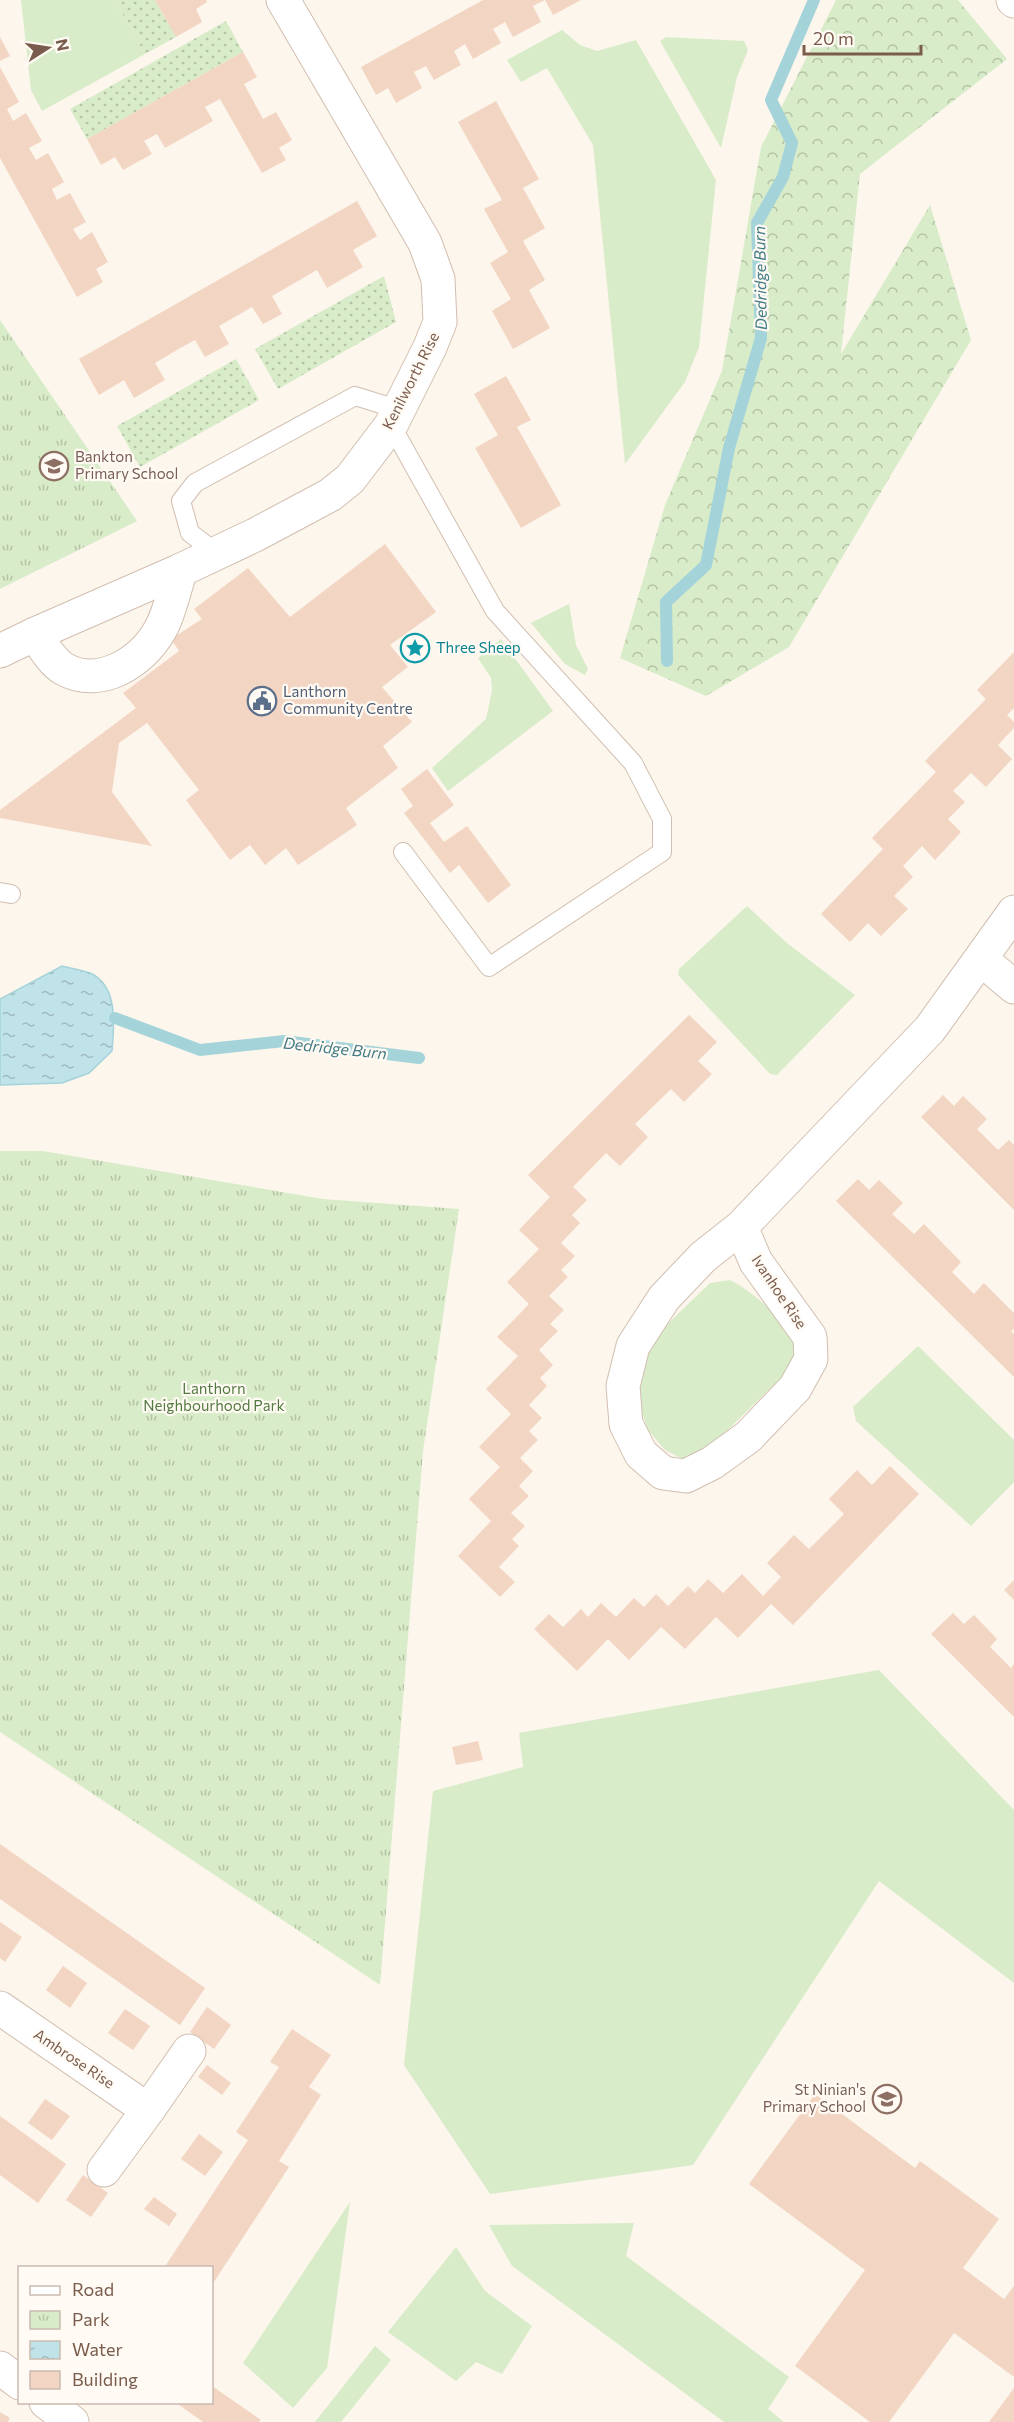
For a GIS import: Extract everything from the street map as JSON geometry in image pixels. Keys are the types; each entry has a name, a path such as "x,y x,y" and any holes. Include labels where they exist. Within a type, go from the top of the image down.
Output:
{"street":[{"name":"Kenilworth Rise","path":"0,651 217,553 330,495 350,479 394,417 430,347 440,322 438,279 419,232 294,4"},
{"path":"35,634 62,668 81,677 107,675 131,663 152,643 162,628 181,570"},
{"name":"Ivanhoe Rise","path":"741,1227 756,1262 810,1337 811,1359 795,1388 748,1437 712,1463 686,1476 663,1473 641,1454 626,1424 623,1386 633,1346 664,1298 704,1257 741,1227 930,1029 1014,912"},
{"path":"981,959 1014,987"},
{"name":"Ambrose Rise","path":"0,2008 148,2109"},
{"path":"105,2170 189,2051"},
{"path":"0,2368 18,2382"},
{"path":"47,2404 72,2422"}],"lane":[{"path":"217,553 190,533 181,501 195,483 355,396 394,417 495,611 633,763 662,819 662,852 489,967 403,852"}],"green space":[{"path":"21,0 115,0 145,54 42,111 31,90"},
{"path":"115,0 155,0 176,37 145,54"},
{"path":"836,0 958,0 1007,59 860,174 841,354 930,205 971,340 789,647 706,696 620,658 665,505 722,371 761,147"},
{"path":"226,21 243,52 87,139 70,109"},
{"path":"562,30 580,45 597,51 636,40 716,180 699,347 685,382 625,464 593,145 547,68 521,82 507,60"},
{"path":"666,37 744,41 748,50 737,77 721,148 660,41"},
{"path":"384,276 396,322 278,389 255,349"},
{"name":"Bankton Primary School","path":"0,320 137,521 0,589"},
{"path":"236,359 259,400 140,467 117,426"},
{"path":"569,604 576,645 588,669 585,675 565,664 531,623"},
{"path":"501,639 553,711 448,791 432,768 486,719 492,690 491,678 478,658"},
{"path":"747,906 787,943 855,995 777,1075 770,1074 678,975 679,969"},
{"name":"Lanthorn Neighbourhood Park","path":"0,1151 43,1151 323,1199 459,1209 423,1451 380,1985 0,1732"},
{"path":"730,1280 763,1303 786,1326 794,1342 793,1360 790,1369 701,1456 683,1459 665,1450 647,1429 639,1401 640,1371 653,1338 710,1283"},
{"path":"918,1346 1014,1440 1014,1482 971,1526 856,1421 853,1407"},
{"path":"879,1670 1014,1810 1014,1983 879,1881 693,2165 490,2194 404,2065 433,1791 523,1767 519,1733"},
{"path":"350,2202 327,2368 293,2408 243,2363"},
{"path":"634,2223 626,2256 789,2377 768,2409 784,2422 724,2422 512,2266 489,2225"},
{"path":"456,2247 485,2291 532,2326 502,2374 476,2362 456,2381 388,2332"},
{"path":"375,2346 391,2360 341,2422 315,2422"}],"water":[{"path":"62,966 90,973 106,987 113,1008 112,1051 89,1073 62,1083 0,1085 0,999"}],"building":[{"path":"155,0 206,0 207,2 196,9 202,22 176,37"},
{"path":"483,0 545,0 533,6 541,22 513,37 505,22 493,29 501,43 473,59 465,44 454,51 461,65 434,80 426,66 414,72 422,88 396,103 388,88 376,95 361,67"},
{"path":"545,0 581,0 553,15"},
{"path":"0,37 10,56 0,61"},
{"path":"243,52 257,77 244,84 263,119 276,112 292,140 279,148 286,160 262,173 220,99 205,107 213,121 165,148 157,134 144,141 152,154 123,170 115,157 101,165 87,139"},
{"path":"0,67 19,102 7,109 13,121 26,113 42,141 29,148 36,160 48,153 64,182 52,189 57,200 70,193 86,222 73,229 80,240 92,232 108,262 96,269 103,282 77,297 0,158"},
{"path":"496,101 539,179 523,188 545,228 523,241 545,280 529,290 550,328 513,349 492,311 511,299 490,263 508,252 484,209 502,200 458,122"},
{"path":"357,201 377,236 353,250 363,267 327,288 317,270 272,296 282,314 263,324 252,307 219,326 229,344 205,357 195,340 182,347 155,363 165,380 134,398 124,380 99,395 79,359"},
{"path":"506,376 531,420 517,427 561,505 521,528 475,448 498,435 474,394"},
{"name":"Lanthorn Community Centre","path":"385,544 436,612 390,645 408,667 382,687 412,722 383,746 398,768 346,808 357,825 298,865 286,848 265,865 250,845 230,860 186,800 199,790 147,723 119,743 112,792 152,846 0,818 0,810 136,708 123,693 179,651 171,639 202,619 194,609 248,568 290,617"},
{"path":"1014,652 1014,708 1007,715 1014,722 1014,728 998,745 1012,759 986,787 971,773 953,791 965,802 948,819 961,832 935,860 922,846 903,866 913,877 894,896 908,909 881,936 868,923 850,942 821,914 883,849 872,838 936,772 925,761 986,699 977,690"},
{"path":"427,769 454,805 430,823 444,842 467,826 511,885 488,903 459,865 450,873 404,813 413,806 401,789"},
{"path":"689,1015 717,1042 698,1061 712,1074 684,1102 671,1089 635,1124 648,1137 620,1166 606,1153 573,1187 587,1200 572,1215 580,1223 561,1243 575,1256 561,1270 568,1277 549,1296 564,1310 550,1324 558,1331 539,1350 553,1365 540,1378 547,1386 529,1405 542,1418 529,1431 538,1440 520,1458 533,1471 519,1486 529,1496 511,1513 525,1526 512,1539 519,1546 499,1567 515,1582 500,1597 458,1556 491,1521 469,1499 500,1467 479,1447 511,1414 486,1389 518,1356 497,1337 529,1304 507,1282 539,1249 519,1230 550,1197 528,1175"},
{"path":"943,1095 954,1106 963,1096 987,1119 977,1129 998,1150 1009,1140 1014,1145 1014,1210 921,1117"},
{"path":"858,1179 869,1190 879,1180 903,1203 892,1214 914,1234 924,1224 961,1262 952,1272 974,1294 984,1283 1014,1313 1014,1329 1011,1331 1014,1334 1014,1377 836,1201"},
{"path":"890,1466 919,1494 793,1625 771,1604 738,1638 716,1617 685,1649 661,1627 629,1660 608,1639 577,1671 534,1629 549,1614 563,1627 581,1609 588,1617 601,1603 616,1617 634,1598 644,1607 656,1594 668,1606 688,1586 695,1593 708,1579 723,1593 742,1574 763,1596 781,1577 767,1563 794,1535 809,1549 844,1514 829,1499 857,1470 872,1485"},
{"path":"1014,1580 1014,1600 1004,1590"},
{"path":"953,1613 964,1624 974,1615 997,1639 990,1647 1011,1668 1014,1664 1014,1717 931,1634"},
{"path":"478,1741 483,1760 456,1765 452,1747"},
{"path":"0,1844 205,1988 180,2025 0,1899"},
{"path":"0,1922 22,1937 5,1962 0,1958"},
{"path":"63,1966 87,1983 70,2008 46,1990"},
{"path":"207,2007 231,2025 214,2049 190,2032"},
{"path":"125,2009 150,2026 133,2050 108,2033"},
{"path":"292,2029 331,2055 309,2087 321,2095 279,2161 289,2167 213,2283 213,2266 165,2266 248,2140 236,2132 279,2067 270,2062"},
{"path":"207,2065 231,2083 222,2095 198,2077"},
{"path":"815,2094 915,2168 920,2161 999,2219 963,2268 1004,2299 1014,2286 1014,2377 954,2333 889,2422 870,2422 795,2366 865,2270 749,2184"},
{"path":"45,2099 70,2116 52,2140 28,2123"},
{"path":"0,2116 66,2164 38,2203 0,2175"},
{"path":"199,2134 223,2152 205,2176 181,2159"},
{"path":"83,2175 108,2193 91,2217 66,2200"},
{"path":"154,2197 177,2214 169,2226 144,2209"},
{"path":"213,2387 261,2420 259,2422 203,2422 178,2404 213,2404"},
{"path":"1014,2388 1014,2422 989,2422"},
{"path":"0,2412 10,2418 8,2422 0,2422"}],"waterway":[{"name":"Dedridge Burn","path":"667,661 666,602 706,565 729,448 761,338 757,223 783,177 792,143 771,100 814,0"},
{"name":"Dedridge Burn","path":"115,1018 200,1050 284,1041 419,1058"}],"place":[{"name":"Bankton Primary School","path":"54,466"},
{"name":"Three Sheep","path":"415,648"},
{"name":"Lanthorn Community Centre","path":"262,701"},
{"name":"St Ninian's Primary School","path":"887,2099"}]}
